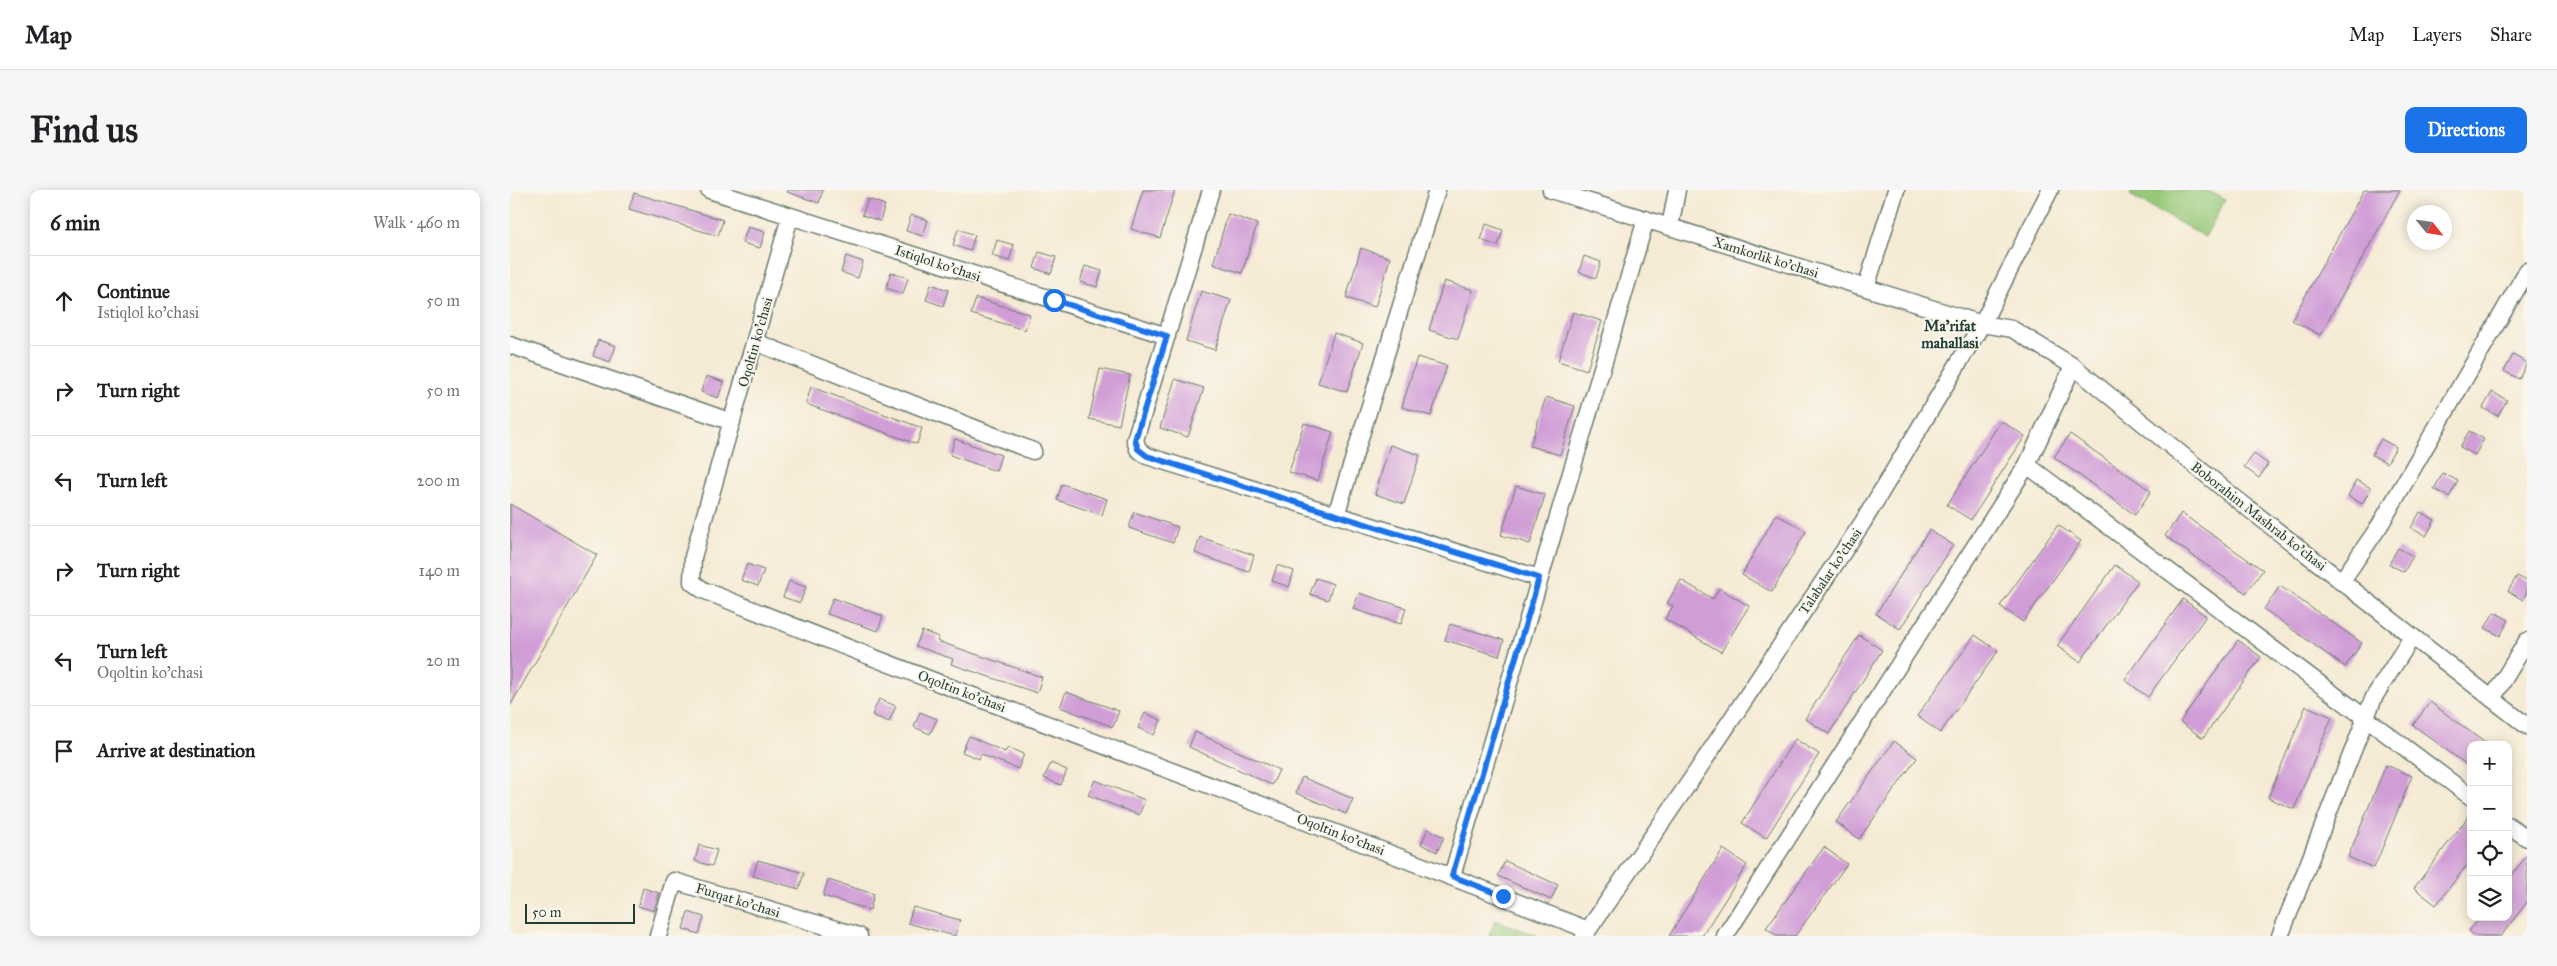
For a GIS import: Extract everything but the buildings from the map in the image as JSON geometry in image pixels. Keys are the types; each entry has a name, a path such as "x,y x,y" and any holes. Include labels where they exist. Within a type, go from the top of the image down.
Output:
{"street":[{"name":"Istiqlol ko'chasi","path":"709,190 1167,336"},
{"path":"1211,190 1135,440 1138,449 1147,456 1539,578"},
{"path":"1336,515 1437,190"},
{"name":"Xamkorlik ko'chasi","path":"1551,190 1982,324"},
{"path":"1670,227 1677,190"},
{"path":"1866,288 1896,190"},
{"name":"Talabalar ko'chasi","path":"1586,933 1695,774 1863,522 1982,324 2050,190"},
{"name":"Oqoltin ko'chasi","path":"790,217 693,558 692,582 703,590 803,631 1452,876 1586,933"},
{"path":"1452,876 1646,220"},
{"path":"2342,582 2380,525 2527,271"},
{"name":"Boborahim Mashrab ko'chasi","path":"1982,324 2012,329 2073,366 2235,498 2527,726"},
{"path":"755,342 1033,451"},
{"path":"510,345 732,422"},
{"path":"1725,936 2027,465 2073,366"},
{"path":"2027,465 2365,720 2467,794"},
{"path":"2280,936 2374,697 2412,637"},
{"path":"2492,699 2527,641"},
{"path":"2512,828 2527,838"},
{"name":"Furqat ko'chasi","path":"658,936 674,881 849,935"}],"green space":[{"path":"2133,190 2207,190 2225,200 2205,237 2130,195"},
{"path":"1495,920 1538,936 1489,936"}],"district":[{"name":"Ma'rifat mahallasi","path":"1950,334"}],"route":[{"path":"1054,300 1167,336 1135,440 1138,449 1147,456 1539,578 1452,876 1503,896"}]}
